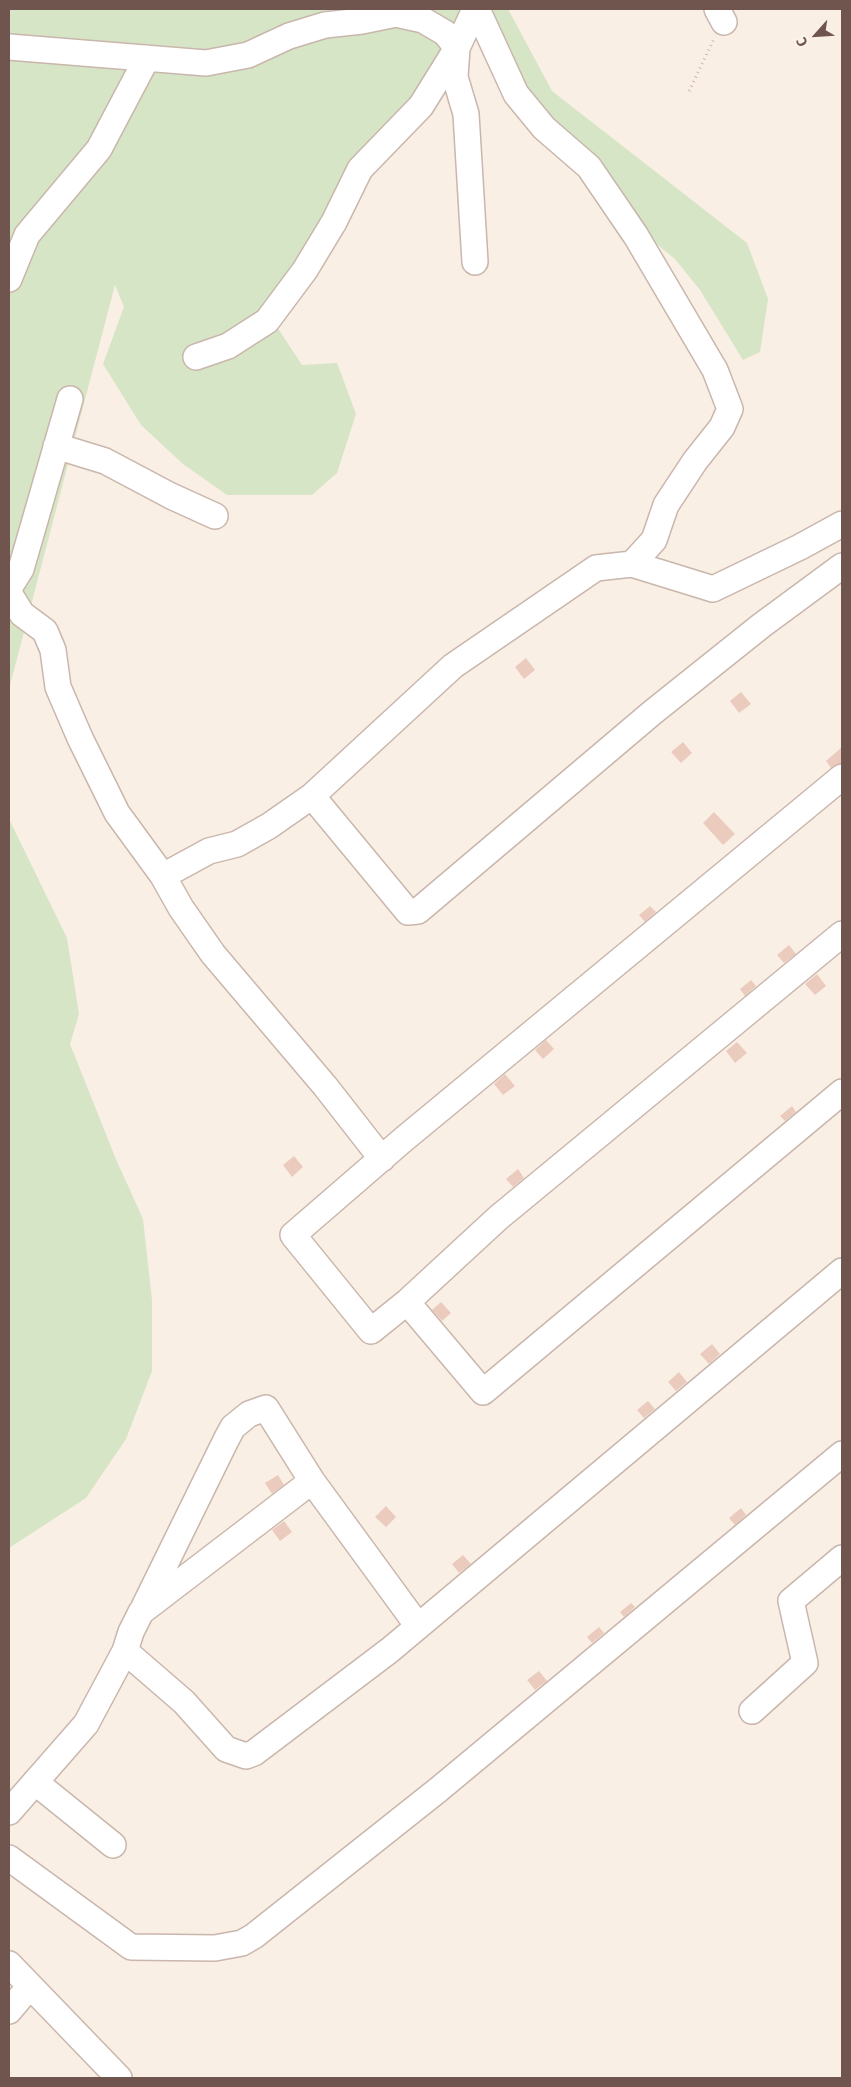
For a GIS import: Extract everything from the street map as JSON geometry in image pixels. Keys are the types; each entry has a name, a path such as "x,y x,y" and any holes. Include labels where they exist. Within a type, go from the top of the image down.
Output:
{"lane":[{"path":"196,357 228,346 267,321 305,270 334,222 360,169 421,106 457,48 476,9"},
{"path":"476,9 516,94 544,128 589,167 636,236 715,370 730,409 722,426 695,461 666,506 654,540 632,564"},
{"path":"9,47 206,63 248,55 289,36 325,25 370,15 396,14 423,20 445,33 457,48 455,77 466,114 475,262"},
{"path":"9,279 28,235 99,149 147,58"},
{"path":"9,588 21,569 70,399"},
{"path":"56,446 105,461 171,496 215,516"},
{"path":"163,876 209,851 237,844 269,826 312,796 453,666 596,568 632,564 713,589 800,547 842,524"},
{"path":"312,796 408,912 418,911 653,712 762,625 842,566"},
{"path":"9,593 22,614 45,631 53,650 58,687 80,738 117,813 163,876 180,908 213,954 325,1086 382,1159"},
{"path":"842,777 293,1235 371,1330 406,1302 498,1218 842,934"},
{"path":"406,1302 483,1392 842,1092"},
{"path":"125,1651 184,1702 226,1749 246,1756 254,1753 390,1650 842,1271"},
{"path":"9,1812 86,1724 125,1651 131,1632 227,1438 233,1428 249,1414 266,1408 312,1481 418,1626"},
{"path":"9,1858 131,1947 215,1948 242,1943 254,1936 438,1790 842,1454"},
{"path":"142,1612 312,1481"},
{"path":"752,1711 805,1663 791,1601 842,1558"},
{"path":"35,1782 113,1845"},
{"path":"9,1964 113,2076"},
{"path":"9,2011 30,1986"}],"path":[{"path":"689,91 720,15"}],"green space":[{"path":"9,9 508,9 552,91 747,243 768,299 760,352 743,360 700,290 675,259 653,241 626,204 564,131 528,94 489,12 365,173 277,327 302,365 337,363 356,414 337,473 312,495 227,495 183,464 141,425 103,364 124,307 115,285 9,689"},
{"path":"9,819 67,938 79,1014 70,1044 115,1157 143,1219 152,1300 152,1371 126,1439 86,1498 9,1548"}],"building":[{"path":"526,658 535,670 524,679 515,667"},
{"path":"741,692 751,704 739,713 730,701"},
{"path":"683,742 692,753 681,763 671,752"},
{"path":"842,747 842,763 831,768 826,761"},
{"path":"714,812 735,834 723,845 703,823"},
{"path":"650,906 656,912 645,922 639,915"},
{"path":"789,945 796,954 784,963 777,955"},
{"path":"817,974 826,986 815,995 805,984"},
{"path":"751,980 756,986 745,996 740,989"},
{"path":"546,1040 554,1049 543,1059 535,1050"},
{"path":"737,1042 747,1053 735,1063 726,1051"},
{"path":"505,1074 515,1086 503,1095 494,1084"},
{"path":"792,1106 796,1112 785,1121 780,1116"},
{"path":"294,1156 303,1167 292,1177 283,1165"},
{"path":"518,1169 524,1178 513,1187 506,1179"},
{"path":"441,1302 451,1313 442,1321 432,1310"},
{"path":"712,1344 720,1354 709,1364 700,1354"},
{"path":"679,1372 687,1382 676,1391 668,1382"},
{"path":"648,1401 655,1409 644,1418 637,1410"},
{"path":"278,1475 284,1485 272,1494 265,1483"},
{"path":"386,1506 396,1517 386,1527 375,1517"},
{"path":"741,1508 746,1515 735,1525 729,1518"},
{"path":"284,1521 292,1532 280,1541 272,1530"},
{"path":"463,1555 471,1564 459,1573 452,1564"},
{"path":"631,1603 635,1607 624,1617 620,1612"},
{"path":"599,1627 604,1633 592,1643 587,1637"},
{"path":"539,1671 547,1681 535,1690 527,1680"}]}
